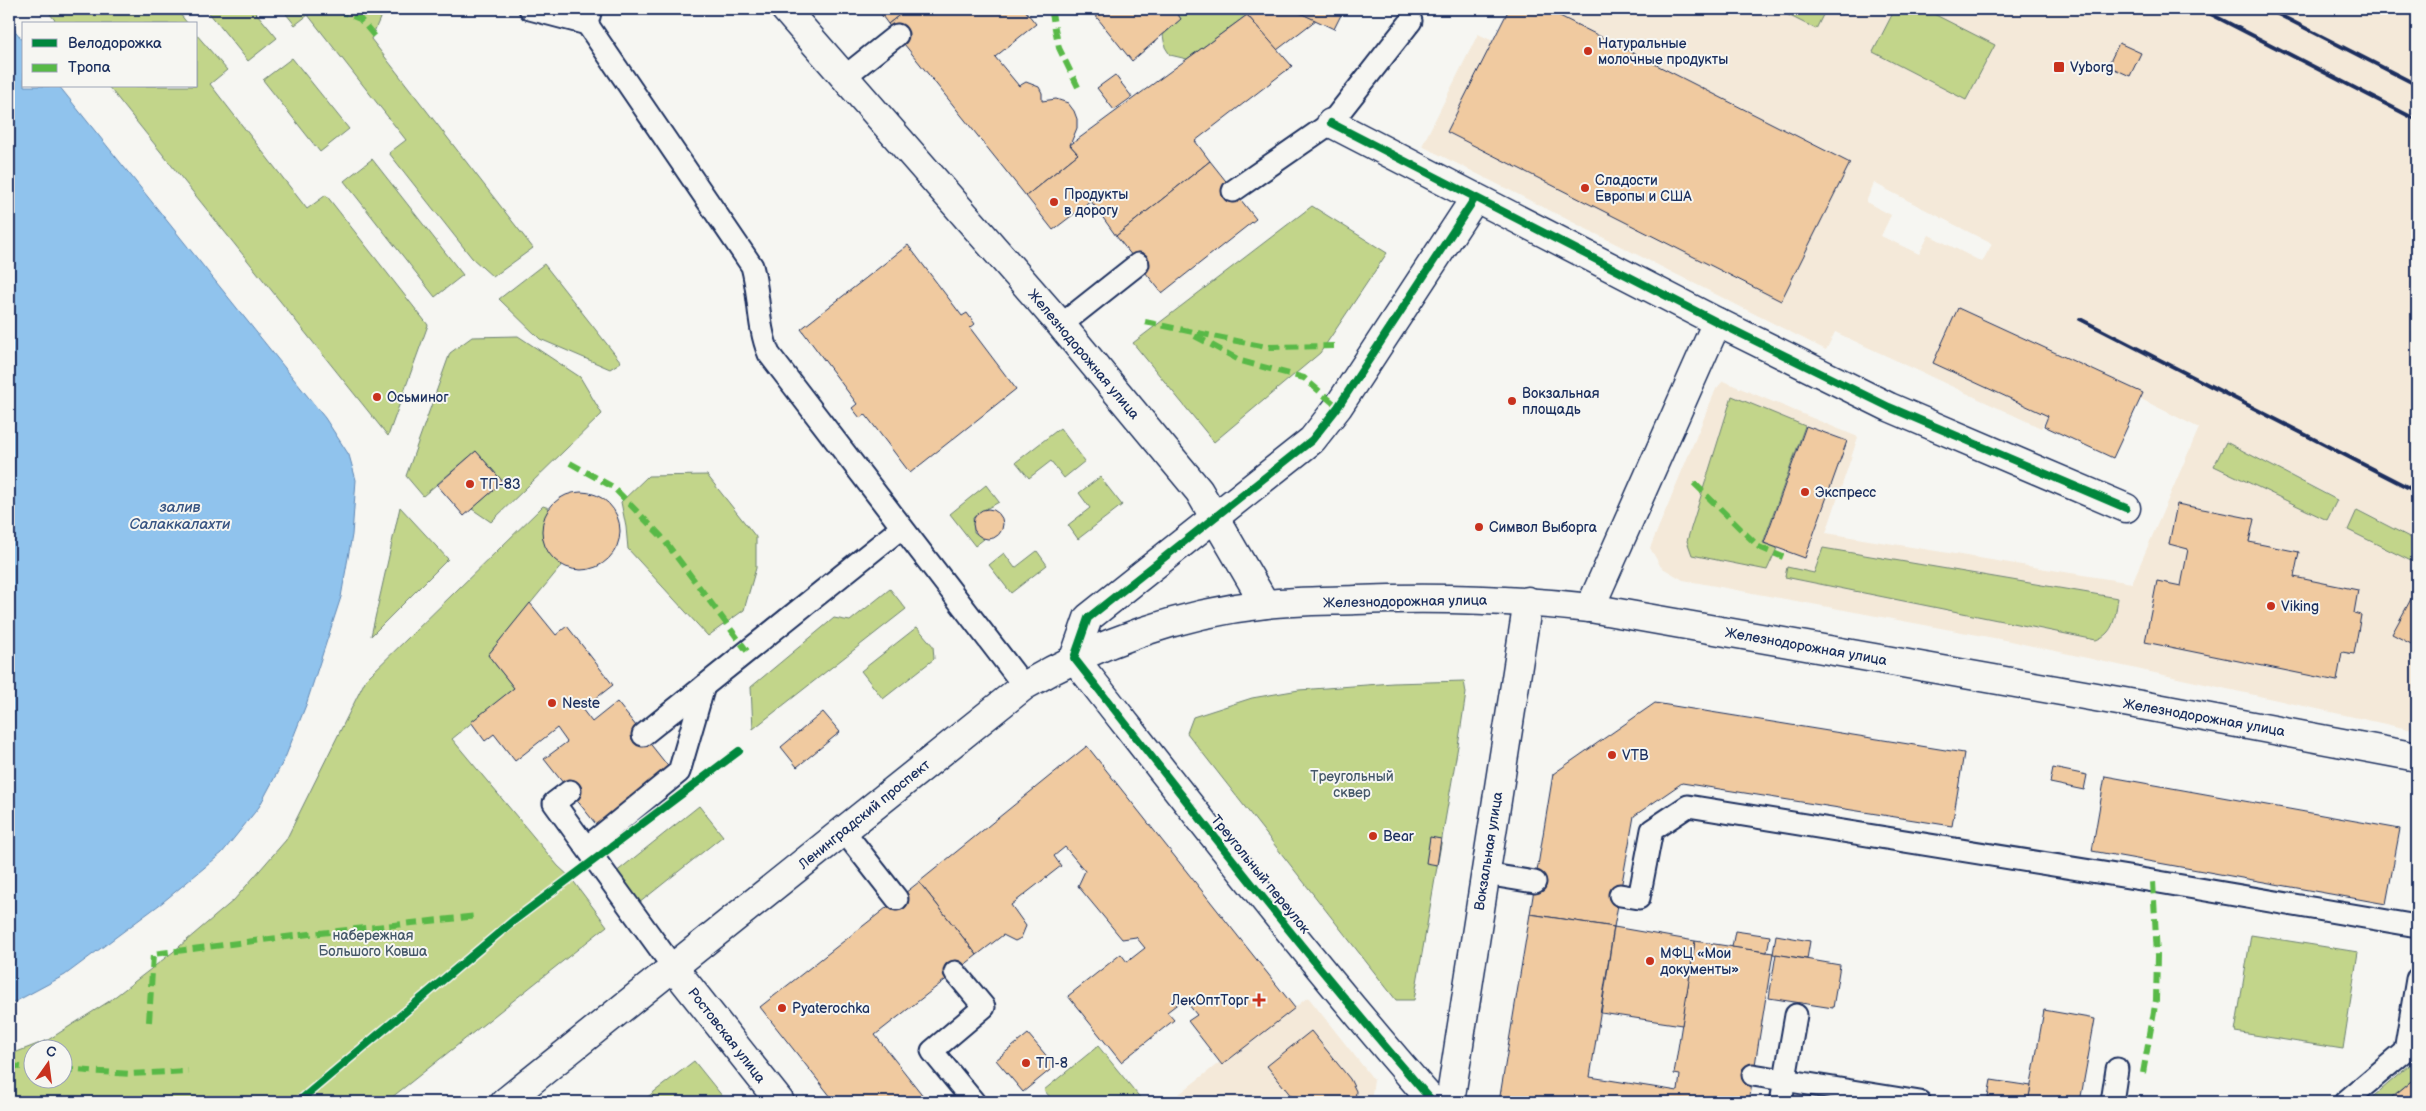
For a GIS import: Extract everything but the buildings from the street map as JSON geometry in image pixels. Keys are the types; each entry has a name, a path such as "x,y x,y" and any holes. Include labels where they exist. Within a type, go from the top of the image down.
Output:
{"street":[{"name":"Железнодорожная улица","path":"785,9 843,78 1061,325 1199,491 1216,517 1265,604 1438,598 1528,601 1590,608 2141,705 2417,757"},
{"path":"1331,123 1717,322 1889,407 2126,508"},
{"path":"1074,658 1088,618 1312,440 1338,407 1475,198"},
{"path":"1590,608 1717,322"},
{"name":"Вокзальная улица","path":"1450,1102 1528,601"},
{"name":"Ленинградский проспект","path":"505,1102 1024,686 1074,658 1152,628 1206,614 1265,604"},
{"name":"Треугольный переулок","path":"1074,658 1251,882 1380,1041 1433,1102"},
{"name":"Ростовская улица","path":"673,967 780,1102"}],"lane":[{"path":"530,9 589,16 752,266 756,281 760,322 769,354 1024,686"},
{"path":"1233,191 1331,123 1411,21"},
{"path":"843,78 897,34"},
{"path":"1061,325 1138,264"},
{"path":"643,735 901,528"},
{"path":"587,847 679,772 704,686"},
{"path":"570,791 554,803 673,967"},
{"path":"1620,895 1639,898 1652,830 1688,806 2153,881 2417,926"},
{"path":"843,830 897,899"},
{"path":"1485,874 1535,882"},
{"path":"955,972 984,1007 932,1051 974,1102"},
{"path":"2345,1102 2411,1046 2416,992"},
{"path":"1781,1102 1796,1015"},
{"path":"2112,1102 2118,1069"},
{"path":"1753,1075 1920,1102"}],"shaded area":[{"path":"1546,9 2417,9 2417,541 2358,510 2348,530 2417,564 2417,731 2010,641 1683,580 1661,567 1650,548 1716,389 1723,381 1858,437 1826,533 2132,583 2199,428 2141,399 2143,393 1958,308 1933,363 2048,416 2041,428 1835,332 1826,350 1422,146 1478,34 1493,41 1447,132 1780,300 1850,163","holes":["1874,183 1992,244 1982,262 1929,235 1919,254 1881,236 1891,215 1866,202","2226,442 2337,499 2327,520 2214,466"]},
{"path":"1308,997 1374,1080 1371,1102 1169,1102 1220,1062 1223,1065"}],"green space":[{"path":"46,9 176,9 186,22 56,22"},
{"path":"206,9 253,9 277,38 248,61"},
{"path":"282,9 384,9 371,39 533,248 493,277 472,258 389,153 406,140 308,15 295,25"},
{"path":"1174,9 1249,9 1246,11 1247,15 1187,59 1170,55 1165,47 1163,35 1181,19"},
{"path":"1776,9 1826,9 1816,29"},
{"path":"1895,9 1924,9 1995,45 1966,100 1873,52"},
{"path":"198,36 227,70 210,84 307,209 326,195 428,325 388,436 110,88 198,88"},
{"path":"292,58 349,129 320,152 263,80"},
{"path":"372,159 463,275 435,297 344,181"},
{"path":"1312,206 1387,253 1320,353 1214,442 1133,343"},
{"path":"544,264 621,362 610,369 540,339 499,299"},
{"path":"518,336 580,377 602,414 491,522 472,509 503,482 476,451 423,496 406,476 450,353 472,337"},
{"path":"1732,396 1805,426 1763,543 1777,548 1767,570 1692,555 1687,541"},
{"path":"1060,428 1085,461 1064,478 1051,461 1029,478 1016,462"},
{"path":"2226,442 2337,500 2327,520 2214,466"},
{"path":"707,475 756,537 756,568 744,610 708,636 628,549 621,502 648,476"},
{"path":"1100,477 1122,505 1078,539 1068,525 1090,508 1079,493"},
{"path":"986,485 999,502 973,518 974,532 984,539 975,546 950,514"},
{"name":"набережная Большого Ковша","path":"543,506 549,508 544,524 544,540 550,553 562,565 488,655 514,688 452,739 558,866 571,878 607,926 386,1102 9,1102 9,1055 22,1050 22,1088 72,1088 72,1038 51,1038 108,1002 173,952 234,900 286,840 366,679"},
{"path":"400,507 448,559 371,636"},
{"path":"2357,510 2417,541 2417,564 2348,530"},
{"path":"1823,548 2118,598 2115,617 2107,633 2096,640 1785,577 1787,567 1814,573"},
{"path":"1037,551 1047,565 1011,593 989,565 1004,553 1015,568"},
{"path":"890,589 906,609 753,729 751,687 834,618 850,621"},
{"path":"917,627 933,646 934,659 883,699 861,671"},
{"name":"Треугольный сквер","path":"1464,681 1466,693 1459,740 1414,1000 1396,1000 1187,733 1193,717 1252,698 1299,690 1393,683"},
{"path":"699,806 723,836 629,911 605,881"},
{"path":"2251,935 2358,952 2343,1049 2235,1032"},
{"path":"1098,1046 1142,1100 1139,1102 1054,1102 1044,1090"},
{"path":"2417,1059 2417,1076 2386,1102 2367,1102"},
{"path":"694,1061 727,1102 641,1102"}],"water":[{"name":"залив Салаккалахти","path":"9,23 22,39 22,88 61,88 325,418 349,455 356,480 352,535 341,597 306,705 285,758 259,807 222,853 163,902 65,975 9,1005"}],"railway":[{"path":"2201,9 2417,120"},
{"path":"2268,9 2417,85"},
{"path":"2080,319 2417,492"}],"marked path":[{"path":"336,9 360,19 378,40"},
{"path":"1051,9 1059,48 1078,87"},
{"path":"1145,322 1266,347 1334,346"},
{"path":"1195,336 1241,361 1304,378 1338,407"},
{"path":"570,463 613,487 661,536 747,651"},
{"path":"1694,483 1759,547 1783,557"},
{"path":"2143,1073 2156,1000 2157,956 2153,881"},
{"path":"149,1022 153,954 301,935 477,916"},
{"path":"9,1066 22,1067"},
{"path":"72,1070 130,1074 188,1071"}],"cycle path":[{"path":"1331,123 1717,322 1889,407 2126,508"},
{"path":"1433,1102 1341,993 1206,827 1074,658 1088,618 1312,440 1338,407 1475,198"},
{"path":"298,1102 513,921 739,751"}],"place":[{"name":"Натуральные молочные продукты","path":"1588,51"},
{"name":"Vyborg","path":"2059,67"},
{"name":"Сладости Европы и США","path":"1585,188"},
{"name":"Продукты в дорогу","path":"1054,202"},
{"name":"Осьминог","path":"377,397"},
{"name":"Вокзальная площадь","path":"1512,401"},
{"name":"ТП-83","path":"470,484"},
{"name":"Экспресс","path":"1805,492"},
{"name":"Символ Выборга","path":"1479,527"},
{"name":"Viking","path":"2271,606"},
{"name":"Neste","path":"552,703"},
{"name":"VTB","path":"1612,755"},
{"name":"Bear","path":"1373,836"},
{"name":"МФЦ «Мои документы»","path":"1650,961"},
{"name":"ЛекОптТорг","path":"1259,1000"},
{"name":"Pyaterochka","path":"782,1008"},
{"name":"ТП-8","path":"1026,1063"}]}
